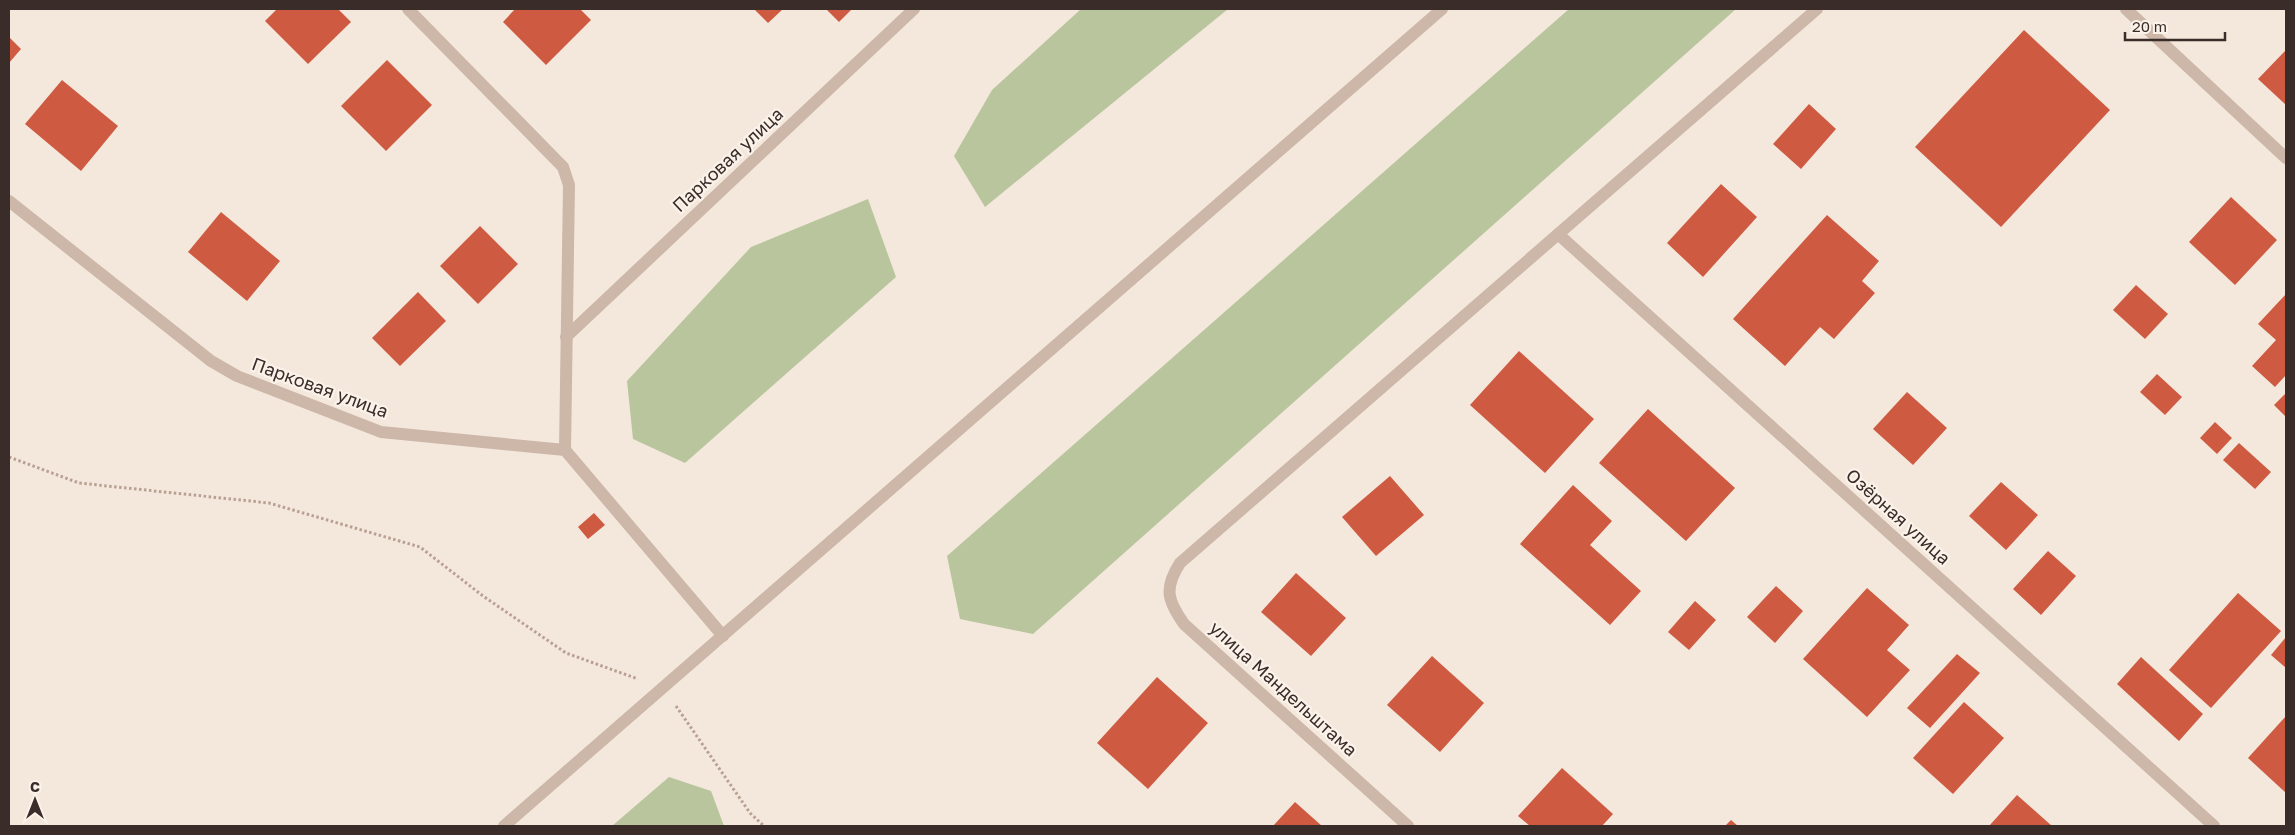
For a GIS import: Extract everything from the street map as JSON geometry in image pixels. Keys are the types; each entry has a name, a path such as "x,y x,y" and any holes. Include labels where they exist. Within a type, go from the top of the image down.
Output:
{"street":[{"path":"408,9 563,168 569,185 565,450 723,636"},
{"name":"Парковая улица","path":"566,337 914,9"},
{"path":"504,826 1442,9"},
{"path":"1558,234 1817,9"},
{"path":"2126,9 2286,158"},
{"name":"Парковая улица","path":"9,201 211,361 237,376 381,432 565,450"},
{"name":"улица Мандельштама","path":"1408,826 1184,624 1172,607 1168,591 1173,574 1180,562 1558,234"},
{"name":"Озёрная улица","path":"1558,234 2214,826"}],"path":[{"path":"9,457 79,483 269,503 420,547 484,596 566,653 664,688 750,813 764,826"}],"green space":[{"path":"1081,9 1228,9 985,207 954,156 992,90"},
{"path":"1569,9 1736,9 1033,634 960,619 947,556"},
{"path":"868,199 896,277 685,463 633,439 627,381 751,247"},
{"path":"669,777 711,791 724,826 612,826"}],"building":[{"path":"277,9 338,9 351,22 308,64 265,21"},
{"path":"515,9 580,9 591,20 546,65 503,22"},
{"path":"754,9 783,9 768,23"},
{"path":"826,9 852,9 839,22"},
{"path":"2024,30 2110,110 2001,227 1915,147"},
{"path":"9,37 21,49 9,63"},
{"path":"2286,52 2286,105 2258,79"},
{"path":"387,60 432,105 386,151 341,106"},
{"path":"62,80 118,126 81,171 25,124"},
{"path":"1809,104 1836,129 1801,169 1773,144"},
{"path":"1721,184 1757,217 1703,277 1667,243"},
{"path":"2231,197 2277,240 2235,285 2189,242"},
{"path":"221,212 280,261 247,301 188,252"},
{"path":"1827,215 1879,261 1862,281 1875,293 1834,339 1820,327 1785,366 1733,319"},
{"path":"480,226 518,264 478,304 440,266"},
{"path":"2136,285 2168,314 2145,339 2113,310"},
{"path":"418,292 446,321 400,366 372,338"},
{"path":"2286,294 2286,375 2275,387 2252,366 2276,340 2258,324"},
{"path":"1519,351 1594,419 1545,473 1470,405"},
{"path":"2157,374 2182,397 2165,415 2140,392"},
{"path":"1907,392 1947,428 1913,465 1873,429"},
{"path":"2286,393 2286,417 2274,405"},
{"path":"1648,409 1735,488 1686,541 1599,463"},
{"path":"2215,422 2232,438 2217,454 2200,438"},
{"path":"2239,443 2271,472 2255,489 2223,460"},
{"path":"1390,476 1424,515 1376,556 1342,517"},
{"path":"2001,482 2038,515 2006,550 1969,516"},
{"path":"1573,485 1612,521 1590,545 1641,591 1610,625 1520,544"},
{"path":"594,513 605,525 588,539 578,527"},
{"path":"2048,551 2076,576 2041,615 2013,589"},
{"path":"1296,573 1346,618 1311,656 1261,612"},
{"path":"1776,586 1803,611 1775,643 1747,617"},
{"path":"1867,588 1909,625 1887,650 1910,670 1867,717 1803,659"},
{"path":"2238,593 2281,631 2211,708 2169,670"},
{"path":"1695,601 1716,620 1689,650 1668,632"},
{"path":"2286,637 2286,668 2271,655"},
{"path":"1957,654 1980,673 1930,728 1907,708"},
{"path":"1432,656 1484,703 1440,752 1387,705"},
{"path":"2141,657 2203,714 2179,741 2117,684"},
{"path":"1157,677 1208,723 1148,789 1097,743"},
{"path":"1964,702 2004,738 1953,794 1913,758"},
{"path":"2286,716 2286,793 2248,758"},
{"path":"1562,768 1613,814 1602,826 1530,826 1518,816"},
{"path":"2017,795 2052,826 1989,826"},
{"path":"1295,802 1322,826 1273,826"},
{"path":"1731,820 1738,826 1725,826"}]}
